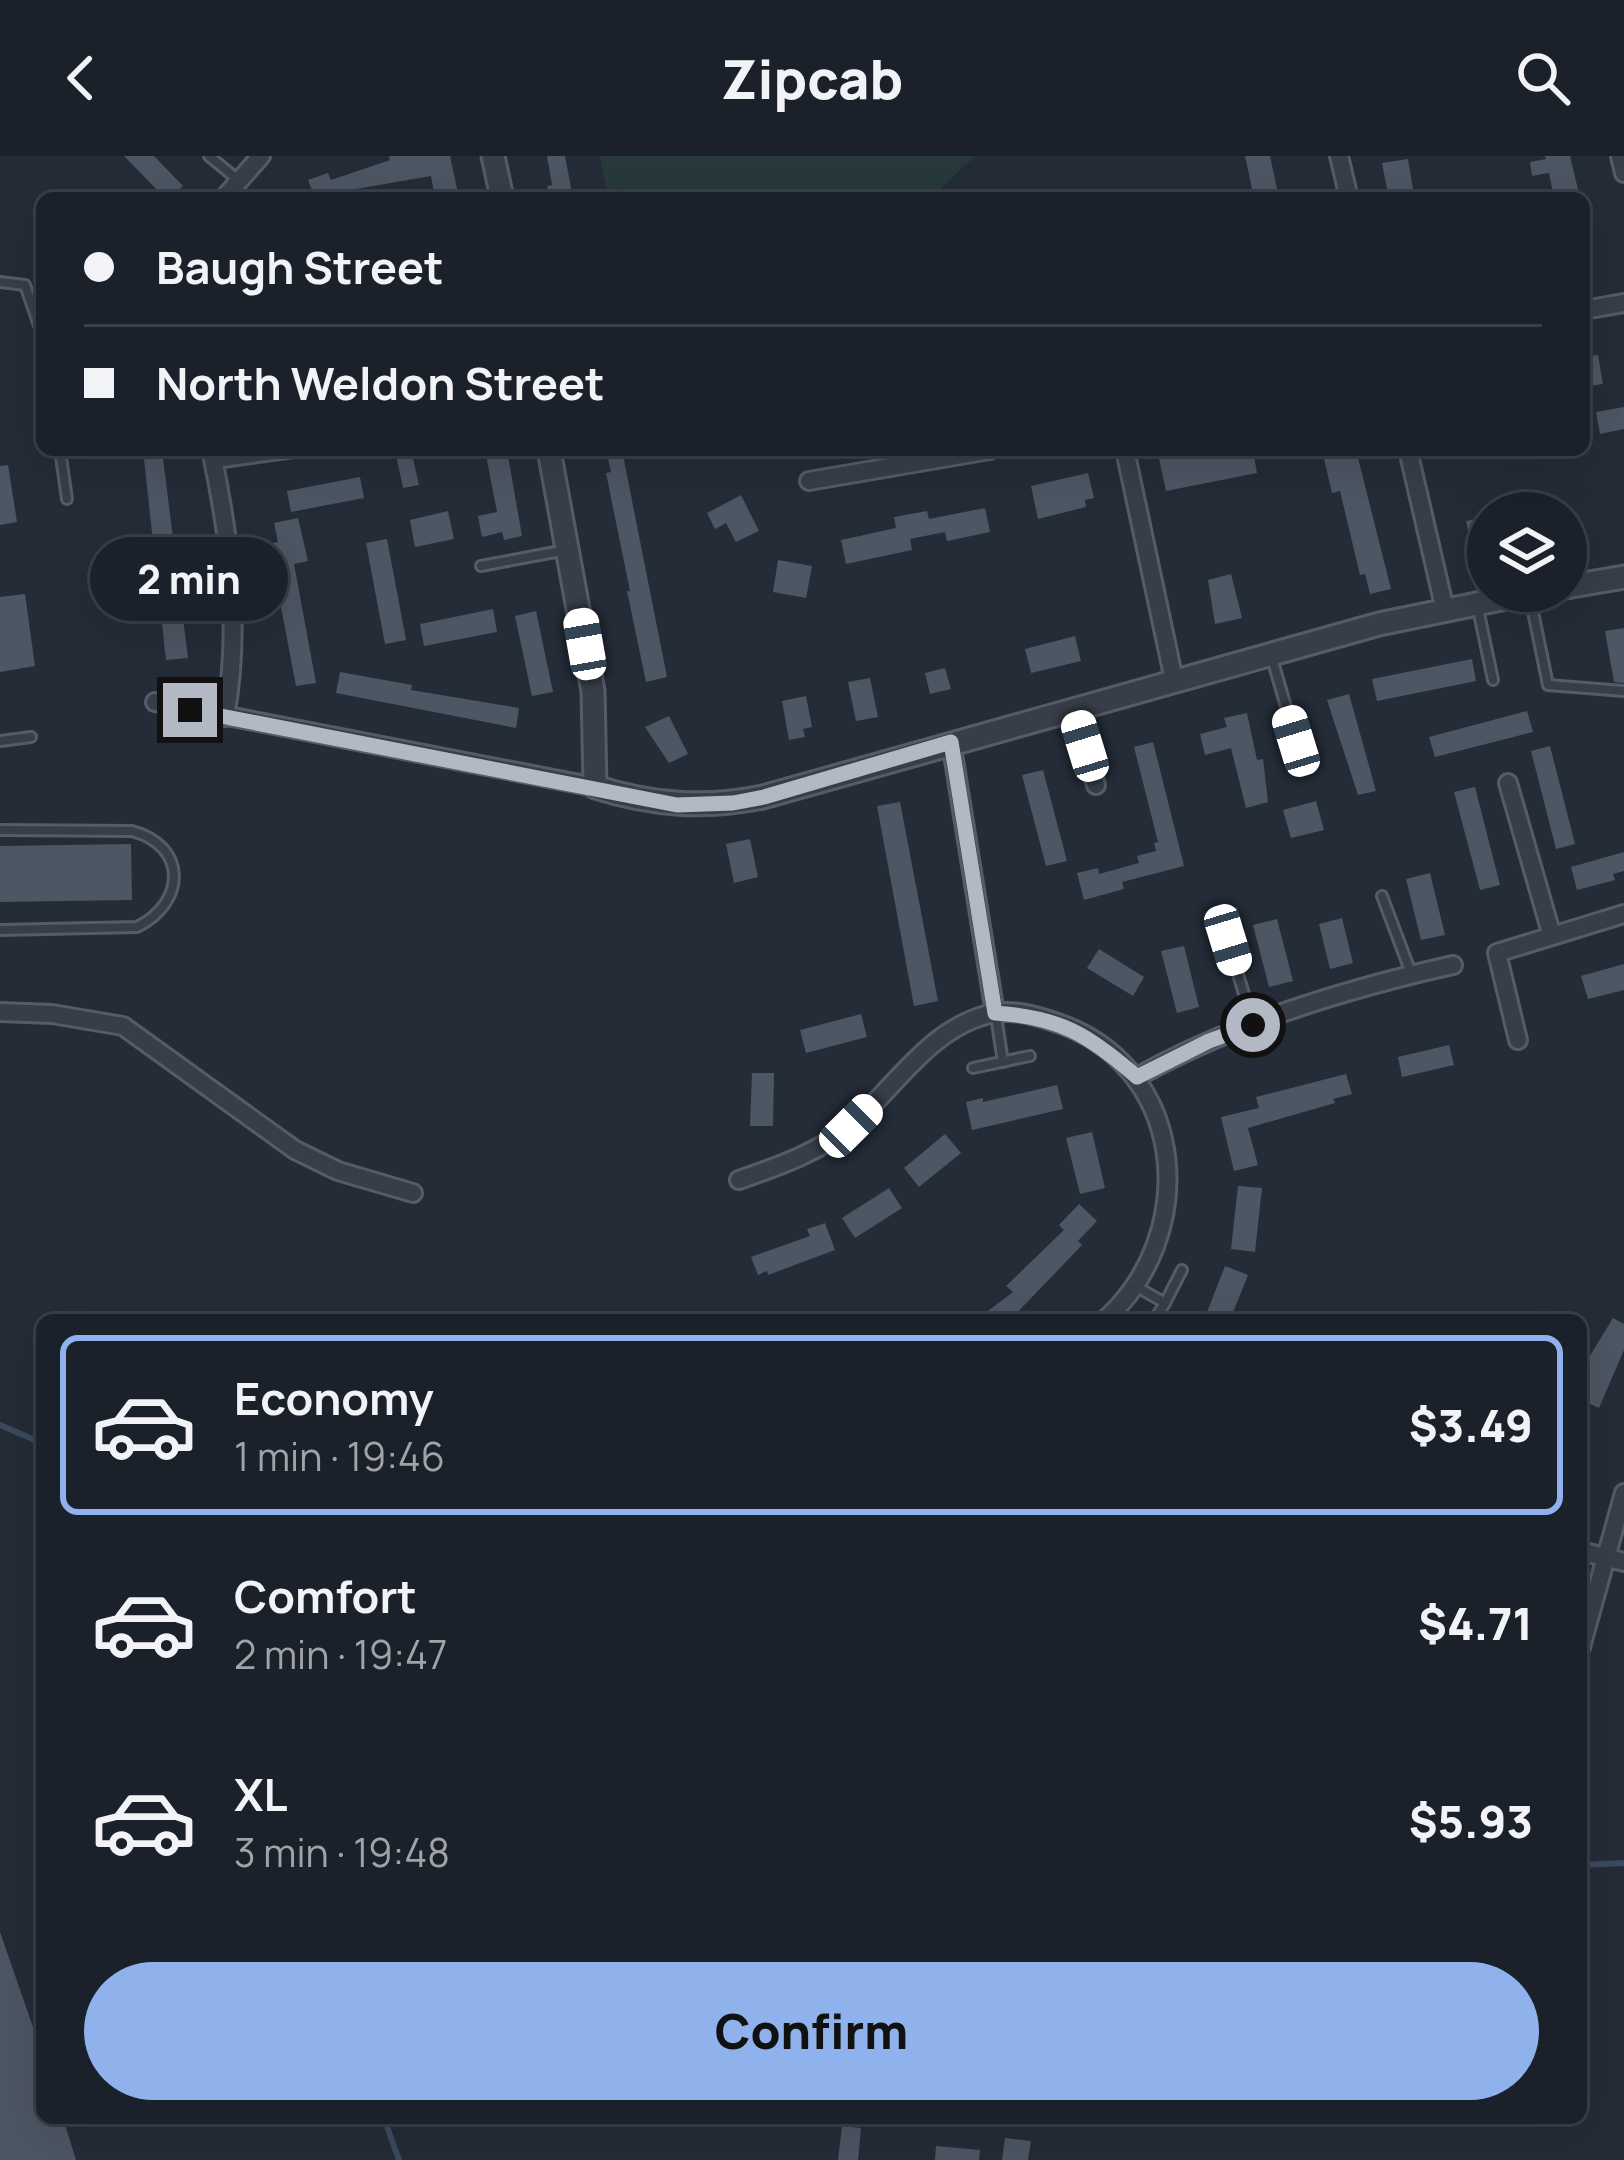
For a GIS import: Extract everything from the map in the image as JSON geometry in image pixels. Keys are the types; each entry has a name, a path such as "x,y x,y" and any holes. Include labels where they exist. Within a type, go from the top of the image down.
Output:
{"street":[{"path":"229,192 261,156"},
{"path":"493,156 501,192"},
{"path":"1339,156 1348,192"},
{"path":"1620,156 1624,173"},
{"path":"1590,309 1624,303"},
{"path":"550,456 593,691 595,788"},
{"path":"809,481 955,456"},
{"path":"1126,456 1174,680"},
{"path":"1409,456 1445,610"},
{"path":"212,457 234,627 234,668 225,717"},
{"path":"1587,583 1624,577"},
{"path":"155,702 677,805 733,803 1270,654 1467,605"},
{"path":"1073,708 1096,785"},
{"path":"951,742 995,1013"},
{"path":"1508,783 1552,936"},
{"path":"1517,1040 1497,953 1624,914"},
{"path":"1137,1077 1253,1025 1453,965"},
{"path":"0,1012 52,1014 122,1026 295,1150 338,1171 413,1193"},
{"path":"739,1180 822,1145 851,1126 930,1046 995,1013 1040,1016 1082,1033 1137,1077 1165,1143 1169,1183 1156,1245 1136,1286 1111,1314"},
{"path":"1587,1632 1616,1560 1624,1492"}],"lane":[{"path":"209,156 238,180"},
{"path":"0,282 25,285 36,317"},
{"path":"61,456 68,499"},
{"path":"481,566 567,550"},
{"path":"1479,612 1493,680"},
{"path":"1538,612 1548,685 1624,691"},
{"path":"1270,654 1296,741"},
{"path":"0,741 31,737"},
{"path":"0,830 132,831 151,836 164,847 174,868 171,900 155,918 137,927 0,930"},
{"path":"1382,896 1412,975"},
{"path":"1228,940 1253,1025"},
{"path":"995,1013 1004,1062"},
{"path":"974,1068 1030,1056"},
{"path":"1158,1314 1182,1270"},
{"path":"1136,1286 1165,1303"}],"shaded area":[{"path":"600,156 975,156 937,192 607,191"}],"building":[{"path":"124,156 154,156 183,186 176,192 159,192"},
{"path":"389,156 450,156 458,192 434,192 431,176 357,192 313,192 308,180 328,173 331,180 390,160"},
{"path":"547,156 565,156 572,192 548,192 547,186 552,185"},
{"path":"1245,156 1270,156 1278,192 1253,192"},
{"path":"1570,156 1579,192 1553,192 1549,173 1532,176 1530,162"},
{"path":"1408,159 1413,189 1388,192 1382,163"},
{"path":"1598,355 1603,384 1590,386 1590,356"},
{"path":"1624,407 1624,429 1600,434 1596,412"},
{"path":"144,456 163,456 188,658 166,660"},
{"path":"396,456 412,456 419,485 403,488"},
{"path":"486,456 508,456 522,536 504,540 502,532 482,537 478,516 497,512"},
{"path":"607,456 623,456 667,677 646,682 606,473 611,472"},
{"path":"1254,456 1257,473 1166,491 1159,459"},
{"path":"1323,456 1358,456 1391,589 1370,594 1365,574 1360,575 1340,491 1332,493"},
{"path":"8,465 17,522 0,525 0,466"},
{"path":"1088,473 1094,498 1085,500 1086,507 1038,519 1031,486"},
{"path":"360,477 364,498 291,512 287,491"},
{"path":"741,495 759,531 736,542 726,523 715,529 707,513"},
{"path":"985,508 990,532 947,541 945,532 910,539 912,550 846,564 841,540 896,528 894,517 927,511 929,519"},
{"path":"448,511 454,539 415,547 410,520"},
{"path":"298,518 308,561 294,564 316,683 296,686 269,544 278,542 274,523"},
{"path":"387,539 406,640 385,644 366,543"},
{"path":"778,560 812,566 806,598 773,592"},
{"path":"1231,574 1242,618 1215,624 1208,580"},
{"path":"25,594 35,666 0,672 0,597"},
{"path":"493,609 497,632 424,646 420,624"},
{"path":"536,611 553,692 532,696 515,616"},
{"path":"1624,628 1624,683 1614,682 1605,631"},
{"path":"1075,636 1081,661 1031,673 1025,649"},
{"path":"1472,659 1476,681 1377,701 1372,679"},
{"path":"945,668 951,689 930,694 925,673"},
{"path":"340,672 412,685 411,690 519,708 516,728 336,693"},
{"path":"870,678 878,717 856,721 848,682"},
{"path":"1349,694 1376,791 1358,795 1327,700"},
{"path":"806,696 812,727 803,729 805,737 789,740 782,701"},
{"path":"1527,711 1533,732 1435,757 1429,737"},
{"path":"1247,713 1257,760 1263,759 1268,802 1246,808 1231,748 1205,755 1200,734 1227,727 1224,718"},
{"path":"669,716 688,754 669,763 645,727"},
{"path":"1153,742 1184,866 1122,882 1124,889 1084,900 1077,873 1098,868 1099,874 1139,863 1137,856 1156,851 1154,843 1158,842 1134,747"},
{"path":"1550,746 1575,844 1556,849 1531,751"},
{"path":"1043,770 1067,861 1046,866 1022,775"},
{"path":"1475,787 1500,885 1480,890 1454,792"},
{"path":"1316,801 1324,830 1291,838 1283,810"},
{"path":"900,802 938,1001 914,1006 877,806"},
{"path":"750,839 758,877 734,883 726,844"},
{"path":"131,844 132,900 0,902 0,846"},
{"path":"1624,852 1624,871 1613,874 1615,880 1577,890 1571,867"},
{"path":"1430,873 1445,935 1421,940 1406,879"},
{"path":"1237,907 1242,924 1211,932 1207,915"},
{"path":"1342,918 1353,963 1330,969 1319,924"},
{"path":"1277,919 1293,981 1269,987 1253,925"},
{"path":"1184,946 1199,1007 1177,1013 1161,951"},
{"path":"1099,949 1144,977 1133,996 1087,968"},
{"path":"1624,964 1624,990 1588,999 1581,976"},
{"path":"861,1014 867,1037 806,1053 800,1030"},
{"path":"1449,1045 1454,1065 1402,1077 1398,1057"},
{"path":"752,1073 774,1073 773,1126 750,1126"},
{"path":"1346,1074 1352,1094 1248,1128 1258,1165 1234,1171 1221,1117 1259,1108 1256,1097"},
{"path":"1057,1085 1063,1109 972,1130 966,1102"},
{"path":"1092,1132 1105,1188 1080,1194 1066,1138"},
{"path":"945,1134 961,1153 919,1187 904,1168"},
{"path":"1238,1186 1262,1188 1255,1252 1231,1249"},
{"path":"889,1188 902,1208 855,1238 842,1218"},
{"path":"1079,1204 1097,1221 1078,1241 1082,1245 1016,1314 984,1314 1013,1292 1006,1286 1064,1230 1059,1225"},
{"path":"825,1223 835,1250 758,1275 751,1257 810,1236 807,1229"},
{"path":"1225,1266 1248,1275 1232,1314 1206,1314"},
{"path":"1613,1318 1624,1324 1624,1350 1599,1408 1587,1403 1588,1359"},
{"path":"0,1932 36,2036 36,2124 65,2124 76,2160 0,2160"},
{"path":"842,2126 861,2128 858,2160 838,2160"},
{"path":"1005,2138 1031,2141 1028,2160 1002,2160"},
{"path":"936,2146 980,2150 979,2160 935,2160"}],"waterway":[{"path":"0,1425 36,1440"},
{"path":"1587,1865 1624,1863"},
{"path":"386,2124 399,2160"}],"route":[{"path":"190,710 677,805 764,797 951,742 995,1013 1040,1016 1082,1033 1137,1077 1253,1025"}]}
